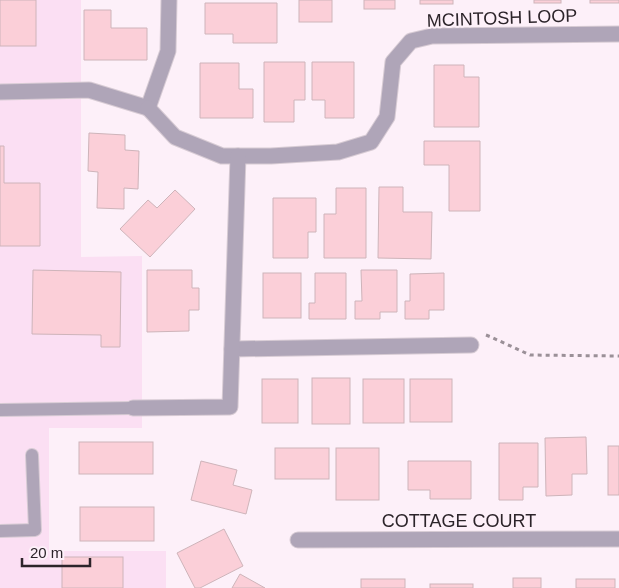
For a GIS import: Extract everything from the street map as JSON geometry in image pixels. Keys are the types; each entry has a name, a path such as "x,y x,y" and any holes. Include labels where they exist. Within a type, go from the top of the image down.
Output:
{"street":[{"path":"0,92 89,90 148,108 168,51 169,0"},
{"name":"MCINTOSH LOOP","path":"148,108 175,137 222,156 271,156 338,152 371,142 387,117 393,62 410,41 432,36 619,34"},
{"path":"133,408 230,407 238,156"},
{"path":"232,349 471,345"},
{"name":"COTTAGE COURT","path":"298,540 619,540"}],"lane":[{"path":"0,410 133,408"},
{"path":"0,531 35,530 32,455"}],"path":[{"path":"471,345 474,338 482,334 530,355 619,356"}],"shaded area":[{"path":"0,0 81,0 81,257 142,256 142,428 49,428 49,551 166,551 166,588 0,588"}],"building":[{"path":"0,0 36,0 36,46 0,46"},
{"path":"299,0 332,0 332,22 299,22"},
{"path":"364,0 395,0 395,9 364,9"},
{"path":"420,0 453,0 453,4 420,4"},
{"path":"534,0 561,0 561,3 534,3"},
{"path":"590,0 619,0 619,3 590,3"},
{"path":"205,3 277,3 277,43 233,43 233,34 205,34"},
{"path":"84,10 111,10 111,28 147,28 147,60 84,60"},
{"path":"264,62 305,62 305,100 294,100 294,122 264,122"},
{"path":"312,62 354,62 354,118 325,118 325,100 312,100"},
{"path":"200,63 239,63 239,89 253,89 253,118 200,118"},
{"path":"434,65 464,65 464,77 479,77 479,127 434,127"},
{"path":"89,133 125,135 125,150 139,151 138,189 124,188 124,209 97,208 98,172 88,171"},
{"path":"424,141 480,141 480,211 449,211 449,165 424,165"},
{"path":"0,146 4,146 4,183 40,183 40,246 0,246"},
{"path":"379,187 403,187 403,212 432,212 431,259 378,258"},
{"path":"336,188 366,188 366,258 324,258 324,214 336,214"},
{"path":"175,190 195,209 150,257 120,229 148,200 157,208"},
{"path":"273,198 316,198 316,232 308,232 308,258 273,258"},
{"path":"33,270 121,272 120,347 101,347 101,335 32,334"},
{"path":"147,270 192,270 192,288 199,288 199,310 189,310 189,331 147,332"},
{"path":"361,270 397,270 397,312 380,312 380,319 355,319 355,301 362,301"},
{"path":"263,273 301,273 301,318 263,318"},
{"path":"315,273 346,273 346,319 309,319 309,303 315,303"},
{"path":"444,273 444,310 429,310 429,319 405,319 405,301 410,301 410,274"},
{"path":"312,378 350,378 350,424 312,424"},
{"path":"262,379 298,379 298,423 262,423"},
{"path":"363,379 404,379 404,423 363,423"},
{"path":"410,379 452,379 452,422 410,422"},
{"path":"586,437 587,474 572,474 572,495 546,496 545,438"},
{"path":"79,442 153,442 153,474 79,474"},
{"path":"499,443 538,443 538,487 523,487 523,500 499,500"},
{"path":"608,446 619,446 619,495 608,495"},
{"path":"275,448 329,448 329,479 275,479"},
{"path":"336,448 379,448 379,500 336,500"},
{"path":"201,461 237,470 233,485 252,490 246,514 191,500"},
{"path":"408,461 471,461 471,499 430,499 430,490 408,490"},
{"path":"80,507 154,507 154,541 80,541"},
{"path":"224,529 243,566 200,588 195,588 177,553"},
{"path":"62,557 123,557 123,588 62,588"},
{"path":"240,574 265,588 232,588"},
{"path":"513,578 541,578 541,588 513,588"},
{"path":"361,579 405,579 405,588 361,588"},
{"path":"576,579 615,579 615,588 576,588"},
{"path":"430,584 473,584 473,588 430,588"}]}
